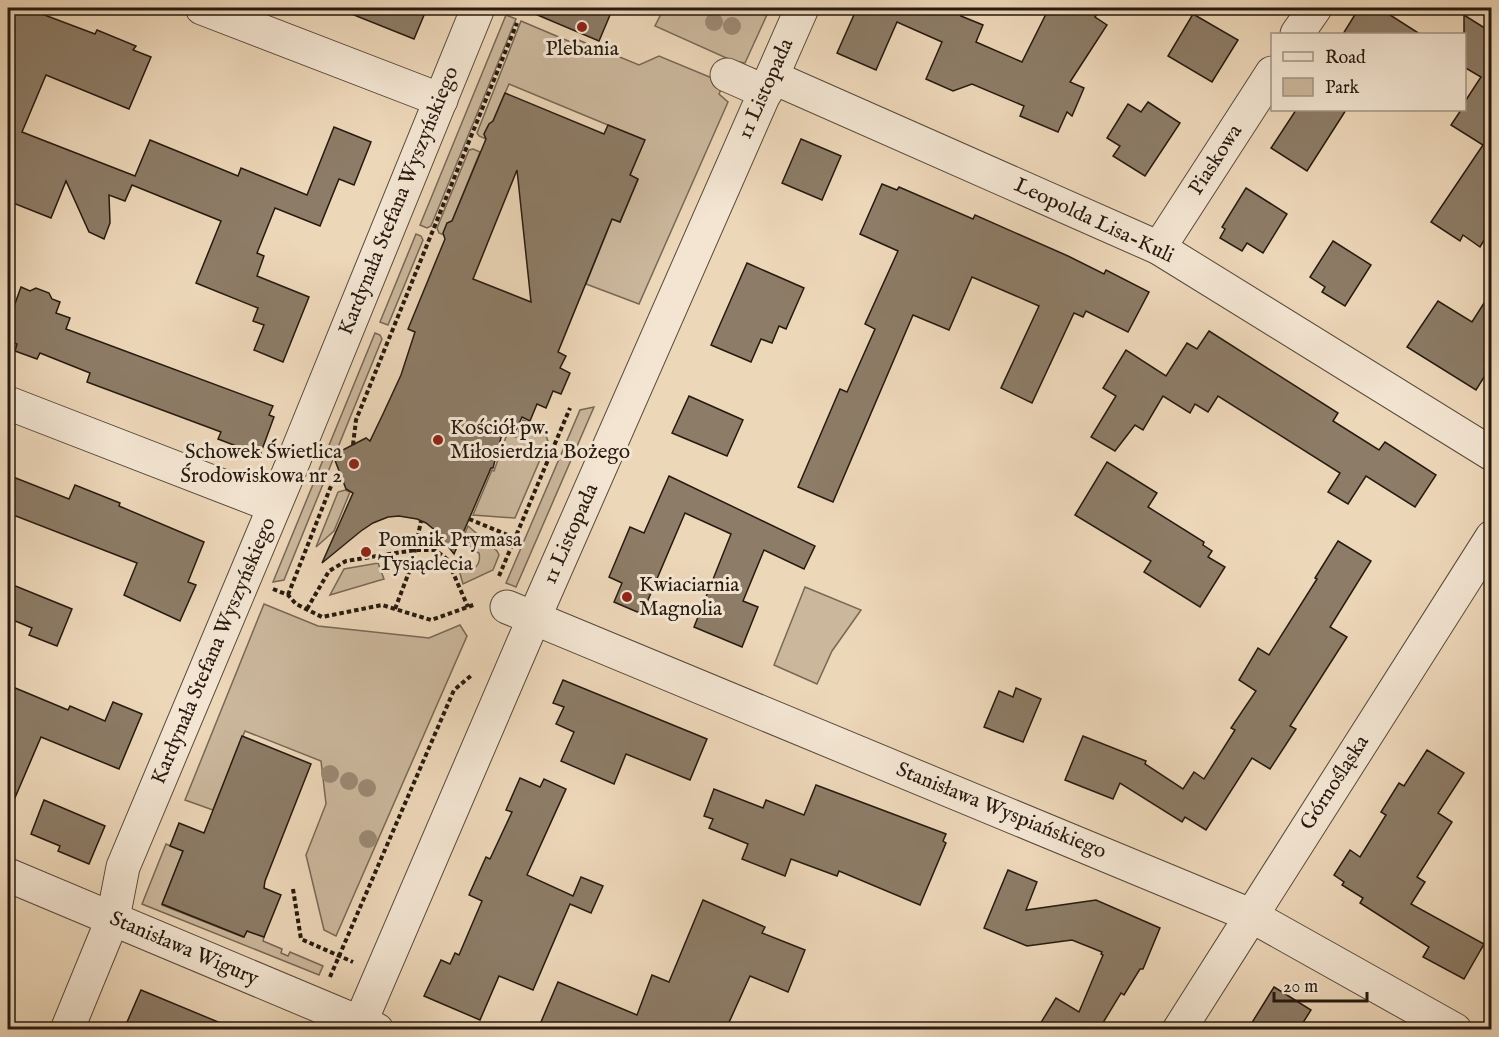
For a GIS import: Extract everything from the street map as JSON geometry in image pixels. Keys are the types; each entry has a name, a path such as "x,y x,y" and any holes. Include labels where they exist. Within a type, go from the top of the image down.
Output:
{"street":[{"path":"202,8 441,100"},
{"name":"Kardynała Stefana Wyszyńskiego","path":"67,1029 112,918 123,867 478,8"},
{"name":"11 Listopada","path":"365,1027 510,608 769,85 802,8"},
{"path":"1298,33 1315,8"},
{"name":"Leopolda Lisa-Kuli","path":"727,75 769,85 1159,248 1491,454"},
{"name":"Piaskowa","path":"1159,248 1271,75"},
{"path":"8,403 274,506"},
{"name":"Górnośląska","path":"1179,1029 1491,537"},
{"name":"Stanisława Wyspiańskiego","path":"510,608 1250,915 1455,1029"},
{"name":"Stanisława Wigury","path":"8,875 365,1027"}],"path":[{"path":"353,445 356,420 517,23"},
{"path":"270,588 288,595 296,604 322,616 382,605 431,620 468,607 510,608 515,538 570,408"},
{"path":"288,595 331,486 340,476"},
{"path":"469,519 515,538"},
{"path":"395,609 415,550 421,521"},
{"path":"308,609 329,571 346,561 415,550 435,550 447,559 468,607"},
{"path":"293,889 301,939 339,956 454,690 477,671"}],"green space":[{"path":"664,8 770,8 745,63 733,61 655,26"},
{"path":"506,15 516,19 431,226 427,228 420,225"},
{"path":"521,21 573,43 576,39 639,65 659,56 724,83 719,94 728,102 639,304 586,284 612,219 620,222 638,179 630,175 644,140 509,84 493,121 484,134 486,139 477,133"},
{"path":"469,150 480,152 452,221 447,223 444,235 439,233 437,228"},
{"path":"416,234 423,240 388,325 380,322"},
{"path":"375,333 382,339 284,580 273,582"},
{"path":"594,407 516,587 506,583 580,410"},
{"path":"523,420 543,428 548,441 515,518 473,515 492,470 494,471 507,434 516,437"},
{"path":"345,490 350,492 334,531 316,547 338,492"},
{"path":"468,526 499,555 493,570 463,584 459,570 470,572 479,562 479,553 472,550 465,533"},
{"path":"378,563 384,579 330,595 344,569"},
{"path":"805,587 861,610 832,651 817,684 774,665"},
{"path":"264,604 318,626 429,638 460,625 467,636 336,936 324,930 306,855 326,804 321,761 245,731 213,810 185,800"},
{"path":"166,844 183,851 162,905 243,937 247,931 264,937 263,941 282,949 281,953 288,956 290,952 323,966 319,975 142,904"}],"building":[{"path":"8,8 26,8 95,34 97,30 136,46 133,50 151,57 129,109 46,75 22,132 135,176 150,140 238,176 241,168 307,195 334,127 371,142 354,185 339,179 320,226 275,208 257,253 264,256 257,276 309,297 283,362 254,350 264,325 253,321 258,308 196,283 221,221 132,185 125,201 109,195 110,223 104,239 89,232 66,181 51,218 8,201"},
{"path":"339,8 427,8 414,39"},
{"name":"Plebania","path":"521,8 613,8 599,41"},
{"path":"857,8 965,8 961,16 983,25 976,42 1022,62 1049,8 1102,8 1095,17 1107,25 1070,82 1084,88 1072,116 1067,112 1058,132 1020,116 1024,106 972,84 953,91 926,79 942,42 897,22 876,70 837,53"},
{"path":"1359,8 1394,8 1390,15 1418,33 1344,33"},
{"path":"1193,14 1238,40 1212,82 1168,56"},
{"path":"1464,15 1491,32 1491,229 1480,247 1463,235 1460,241 1431,222 1483,145 1451,125 1460,111 1466,111 1466,100 1481,77 1466,68 1466,33 1464,33"},
{"path":"505,93 604,134 608,125 645,140 630,175 638,179 620,222 612,219 558,352 566,356 560,368 570,373 561,394 553,391 546,408 537,404 530,421 522,417 514,435 503,430 493,468 491,468 454,554 437,532 426,523 399,516 388,517 373,523 322,563 353,493 346,489 333,455 366,438 370,441 383,414 401,375 415,332 408,329 445,239 443,233 447,223 452,221 486,139 484,134 493,121","holes":["517,170 531,302 473,279"]},
{"path":"1148,102 1180,123 1145,176 1113,156 1120,146 1107,138 1128,104 1141,112"},
{"path":"1295,111 1345,111 1307,171 1271,148"},
{"path":"801,139 841,156 822,200 782,183"},
{"path":"882,184 897,190 899,187 973,219 975,215 1104,274 1106,270 1149,292 1128,332 1086,311 1083,317 1074,313 1032,403 1001,388 1039,306 972,277 949,330 913,315 833,502 798,487 840,389 847,392 875,329 865,324 898,251 860,234"},
{"path":"1246,188 1287,214 1263,253 1247,243 1242,251 1220,238 1225,229 1222,227"},
{"path":"1333,241 1371,265 1345,306 1322,292 1325,287 1310,277"},
{"path":"747,263 804,288 786,329 779,326 772,343 761,339 751,362 711,345"},
{"path":"21,287 30,291 36,288 49,293 52,299 60,302 56,313 70,318 66,329 273,406 269,415 274,417 260,455 218,439 221,432 87,382 90,373 40,353 37,359 15,351 17,344 8,341 8,323"},
{"path":"1491,292 1491,366 1476,390 1407,347 1438,301 1472,322"},
{"path":"1209,331 1338,413 1333,421 1379,450 1385,442 1436,475 1415,507 1366,476 1348,504 1328,492 1340,473 1218,396 1208,412 1195,404 1190,413 1163,396 1143,430 1135,425 1115,451 1091,437 1116,396 1103,388 1126,350 1166,376 1187,343 1197,349"},
{"path":"689,396 743,420 727,456 672,433"},
{"path":"1107,462 1157,493 1148,507 1204,542 1203,545 1212,551 1208,557 1225,567 1200,607 1144,572 1151,561 1075,515"},
{"path":"8,475 69,499 75,485 204,542 188,582 196,585 180,621 124,595 137,563 8,513"},
{"path":"669,476 815,546 804,569 764,550 743,601 758,607 742,647 694,627 731,534 685,513 642,614 614,602 622,583 609,577 630,527 644,533"},
{"path":"1338,541 1371,561 1330,627 1347,637 1290,726 1296,729 1270,769 1252,758 1206,830 1185,817 1182,822 1120,783 1113,799 1065,780 1083,736 1146,761 1145,764 1183,789 1194,772 1204,779 1235,730 1231,728 1256,691 1239,680 1258,648 1269,655"},
{"path":"8,583 72,609 57,646 29,635 32,628 8,618"},
{"path":"563,680 707,739 690,780 626,754 614,784 561,761 574,732 556,724 564,707 553,703"},
{"path":"8,685 68,710 70,706 105,721 113,702 142,714 119,769 41,737 8,814"},
{"path":"1016,688 1041,699 1023,742 984,727 999,691 1013,697"},
{"path":"242,736 311,764 265,881 264,888 281,895 264,937 247,931 244,937 162,904 183,851 170,846 179,823 204,833"},
{"path":"1427,750 1464,773 1438,813 1452,822 1417,877 1425,882 1411,904 1484,944 1464,979 1423,957 1429,947 1360,903 1363,898 1342,885 1344,882 1334,875 1350,850 1360,857 1386,815 1381,812 1399,783 1404,786"},
{"path":"520,778 540,787 544,779 566,789 527,875 573,896 581,877 603,886 591,913 570,904 533,990 499,976 480,1020 424,996 441,960 450,964 455,953 459,955 482,901 469,895 486,857 490,859 512,812 506,810"},
{"path":"816,785 946,834 943,841 946,843 920,905 839,871 837,876 791,859 785,876 742,859 748,844 709,828 713,819 704,816 714,789 763,808 766,800 804,815"},
{"path":"44,800 105,826 89,864 58,851 60,846 31,834"},
{"path":"1008,870 1037,882 1026,910 1096,900 1160,928 1143,969 1140,969 1124,995 1121,993 1101,1026 1107,1029 1037,1029 1056,998 1079,1012 1103,955 1102,952 1072,940 1027,946 984,928"},
{"path":"703,900 765,927 762,933 805,950 788,992 750,976 726,1029 538,1029 558,982 637,1015 652,975 669,982"},
{"path":"1274,987 1311,1010 1299,1029 1248,1029"},
{"path":"141,990 235,1029 124,1029"}],"place":[{"name":"Plebania","path":"582,27"},
{"name":"Kościół pw. Miłosierdzia Bożego","path":"438,440"},
{"name":"Schowek Świetlica Środowiskowa nr 2","path":"354,464"},
{"name":"Pomnik Prymasa Tysiąclecia","path":"366,552"},
{"name":"Kwiaciarnia Magnolia","path":"627,597"}]}
